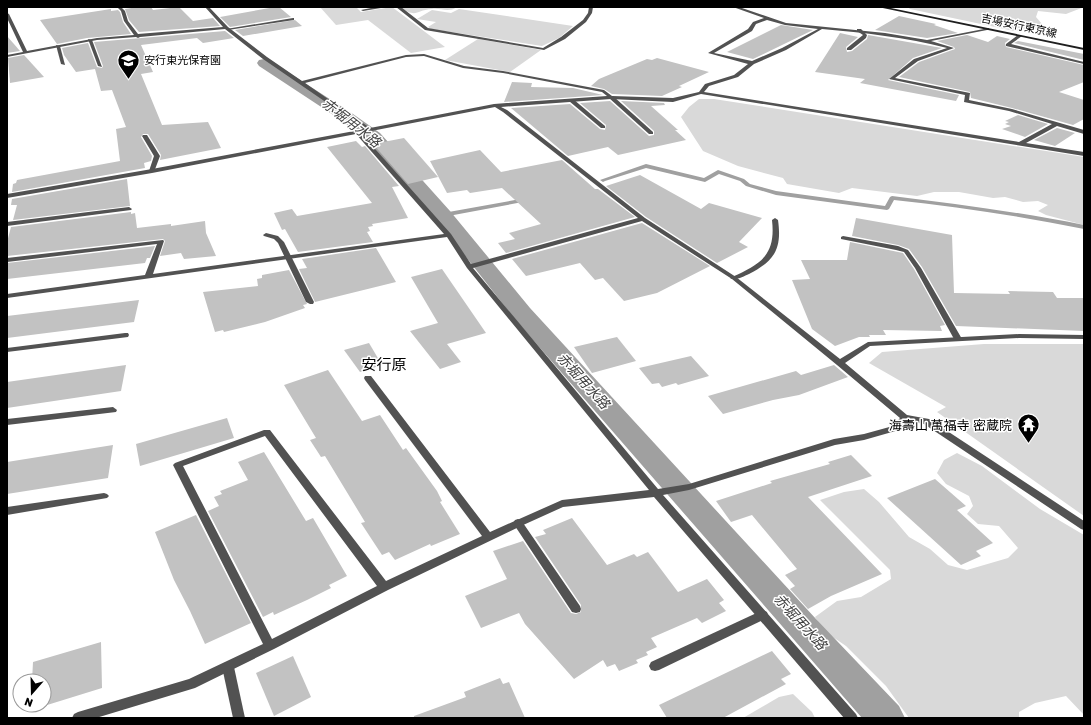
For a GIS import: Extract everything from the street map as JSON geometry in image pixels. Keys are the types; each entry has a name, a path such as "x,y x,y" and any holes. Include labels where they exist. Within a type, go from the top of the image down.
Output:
{"main road":[{"name":"吉場安行東京線","path":"882,7 1084,49"}],"street":[{"path":"10,7 7,12 25,52"},
{"path":"119,7 123,11 126,21 138,37"},
{"path":"207,7 227,29 265,58 303,82 370,130"},
{"path":"363,10 385,7"},
{"path":"398,7 427,30 544,48 563,38 585,21 590,13 591,7"},
{"path":"735,7 766,19 785,24 820,29 859,30 926,41 952,48 916,60 891,79 968,94 966,101 1010,110 1084,132"},
{"path":"7,56 90,40 227,29 293,18"},
{"path":"752,63 710,53 750,30 754,23 766,19"},
{"path":"701,93 707,85 736,76 752,63 784,49 820,29"},
{"path":"926,41 988,29"},
{"path":"849,49 864,37 865,35 859,30"},
{"path":"1020,36 1008,45 1084,63"},
{"path":"90,40 100,66"},
{"path":"58,46 63,64"},
{"path":"303,82 406,56 424,55 462,67 503,72 604,91 652,133"},
{"path":"7,196 152,171 494,106 611,96 674,100 701,93 1084,154"},
{"path":"571,100 603,127"},
{"path":"494,106 510,115 643,219 734,278 906,418 926,421 1084,526"},
{"path":"1020,144 1056,124"},
{"path":"357,132 449,235 469,267 656,493 852,718"},
{"path":"145,136 157,156 152,171"},
{"path":"7,224 129,208"},
{"path":"469,267 643,219"},
{"path":"734,278 755,268 767,258 776,242 776,220"},
{"path":"266,235 276,237 282,242 288,258 310,302"},
{"path":"7,296 449,235"},
{"path":"843,238 898,248 906,251 918,268 958,339"},
{"path":"7,260 161,241 148,277"},
{"path":"7,350 125,335"},
{"path":"840,363 868,344 958,339 1084,337"},
{"path":"368,378 488,538"},
{"path":"7,422 113,410"},
{"path":"78,718 191,684 270,646 384,587 518,523 562,504 656,493 689,487 834,442 864,437 896,428 906,418"},
{"path":"270,646 178,465 267,432 384,587"},
{"path":"7,511 104,496"},
{"path":"518,523 576,609"},
{"path":"655,666 762,615"},
{"path":"228,667 239,718"}],"shaded area":[{"path":"320,7 356,7 361,12 392,7 445,47 411,53 368,20 336,25"},
{"path":"399,7 457,7 451,10 432,9 410,13"},
{"path":"1084,7 1066,14 1038,11 1036,17 1042,24 1035,29 1014,31 909,8"},
{"path":"459,9 573,26 559,38 542,46 431,29 428,27 436,22 417,19 432,10 451,13"},
{"path":"478,39 541,50 510,72 445,60"},
{"path":"699,99 714,99 1084,157 1084,225 1046,215 1038,211 1048,205 1038,201 1023,202 1005,197 993,198 959,192 934,192 917,196 852,188 839,193 787,184 783,178 738,166 703,151 681,117 689,107"},
{"name":"海壽山 萬福寺 密蔵院","path":"984,344 1084,344 1084,516 937,412 946,407 869,363 882,352"},
{"path":"957,453 982,466 1040,509 1084,535 1084,715 1066,696 1035,703 1019,712 1019,718 909,718 886,686 846,646 824,631 815,617 837,601 861,597 891,579 890,570 820,500 844,492 864,489 879,502 909,537 930,549 948,565 967,570 1008,558 1018,548 999,526 978,524 967,514 973,506 969,496 946,484 937,473 944,460"},
{"path":"793,694 812,712 815,718 743,718 779,697"}],"building":[{"path":"151,7 153,10 179,7 193,21 213,18 220,26 139,32 129,20 125,9"},
{"path":"279,7 291,17 230,27 220,17"},
{"path":"111,9 111,11 118,10 120,12 123,22 131,34 87,38 57,44 40,20"},
{"path":"899,16 936,24 934,25 958,33 927,38 875,30"},
{"path":"295,20 302,26 243,36 235,30"},
{"path":"781,25 813,30 753,59 727,52"},
{"path":"225,31 234,38 203,43 197,38 141,45 153,72 141,74 162,125 208,122 221,148 160,160 161,155 148,134 143,134 141,137 152,156 151,161 144,163 145,168 12,192 13,184 16,183 17,180 120,161 116,129 126,127 112,90 101,91 95,69 76,72 64,55 62,48 88,43 97,67 102,68 103,66 94,42"},
{"path":"840,33 858,37 846,47 847,52 852,51 867,39 868,35 942,48 913,58 888,80 959,95 956,101 860,83 865,79 815,72"},
{"path":"967,35 988,42 997,36 1010,39 1005,43 1006,47 1084,65 1084,82 1059,92 1084,100 1084,119 1073,125 971,98 970,92 899,77 919,62 955,49 954,47 937,41"},
{"path":"7,36 20,51 7,53"},
{"path":"1018,41 1084,54 1084,60 1014,43"},
{"path":"24,55 44,77 10,83 8,58"},
{"path":"657,58 709,72 662,96 612,94 604,89 591,86 599,79 647,59 652,60"},
{"path":"512,82 532,83 531,87 573,88 603,95 504,102"},
{"path":"610,101 649,136 654,135 654,131 621,101 664,103 665,105 651,106 678,130 675,130 686,140 618,155 608,147 568,156 511,108 570,104 600,129 605,130 606,125 580,103"},
{"path":"1018,115 1048,124 1025,137 1002,129 1011,126 1005,124 1009,122 1005,121"},
{"path":"1057,128 1075,133 1055,146 1034,140"},
{"path":"404,138 438,177 408,184 373,144"},
{"path":"356,141 362,147 365,146 399,186 392,187 408,218 372,224 373,226 368,227 370,231 367,232 373,242 298,252 285,229 282,230 274,213 292,209 297,216 372,203 327,147"},
{"path":"480,150 501,172 562,160 595,189 598,189 635,217 506,253 498,243 515,239 509,233 541,224 502,188 470,193 467,190 447,193 430,161"},
{"path":"640,175 701,209 709,203 762,218 739,242 748,247 717,263 646,217 606,186"},
{"path":"127,179 130,206 13,220 17,205 11,205 12,199"},
{"path":"131,212 131,214 135,213 137,228 171,224 171,226 205,221 206,233 216,256 184,259 181,253 160,256 165,241 163,239 7,256 7,242 11,227"},
{"path":"856,218 952,235 954,293 1010,294 1008,291 1053,292 1057,298 1084,298 1084,331 956,326 922,267 909,249 898,245 852,236"},
{"path":"642,223 710,266 657,293 624,301 603,278 595,280 580,263 526,276 512,259"},
{"path":"850,242 903,253 914,269 945,325 940,326 942,331 883,330 886,335 869,335 870,337 859,337 835,346 812,329 792,280 810,279 801,260 847,260"},
{"path":"155,246 150,258 147,258 145,263 7,279 7,263"},
{"path":"376,248 396,282 315,302 299,269 307,268 302,259"},
{"path":"442,269 486,333 447,344 461,362 440,369 410,331 438,323 411,277"},
{"path":"289,270 307,304 303,305 305,308 265,322 224,332 223,330 215,332 203,292 258,286 257,279 262,278 262,275"},
{"path":"139,300 134,322 7,338 7,316"},
{"path":"617,337 636,361 592,373 574,347"},
{"path":"369,343 382,365 360,372 344,350"},
{"path":"691,356 709,376 678,385 676,383 662,387 659,383 652,384 639,368"},
{"path":"126,365 121,391 7,408 7,382"},
{"path":"834,365 848,377 799,395 773,400 723,414 708,396 796,371 801,375"},
{"path":"328,370 362,421 380,415 403,450 406,448 437,491 442,501 440,502 460,534 431,546 430,544 395,560 389,552 382,555 361,523 365,522 325,456 321,457 310,440 316,438 284,385"},
{"path":"227,418 234,438 140,466 136,444"},
{"path":"113,445 108,478 7,494 7,462"},
{"path":"264,452 306,521 313,518 347,576 329,585 331,588 307,600 274,615 273,612 263,617 208,511 219,506 214,497 222,494 220,491 248,480 238,462"},
{"path":"851,455 872,476 808,497 882,574 831,596 808,609 790,589 795,586 785,575 797,569 752,515 731,522 716,501 772,483 770,481 830,464 828,462"},
{"path":"935,479 966,506 957,510 993,543 976,551 981,556 961,565 887,498"},
{"path":"196,515 251,623 205,644 174,580 155,532"},
{"path":"572,518 607,565 634,554 637,557 648,552 678,592 707,579 724,600 719,603 726,611 702,623 697,618 651,638 657,647 646,652 648,655 636,660 638,663 619,671 615,664 607,667 603,660 574,679 525,624 519,613 481,628 465,596 507,579 493,551 523,541 571,613 576,614 581,612 581,605 535,537 546,534 543,530"},
{"path":"101,642 102,688 52,703 52,673 32,673 33,662"},
{"path":"772,651 791,674 781,679 786,684 723,718 667,718 659,705"},
{"path":"293,656 311,697 274,716 256,673"},
{"path":"500,678 503,684 509,682 525,718 414,718 414,716 466,697 464,692"}],"waterway":[{"name":"赤堀用水路","path":"264,63 347,117 374,137 443,215 522,313 804,629 886,718"},
{"path":"603,180 646,166 705,180 718,172 742,180 748,185 776,193 887,208 892,198 988,210 1084,227"},
{"path":"443,215 526,200"}],"place":[{"name":"安行東光保育園","path":"129,80"},
{"name":"海壽山 萬福寺 密蔵院","path":"1028,444"}],"district":[{"name":"安行原","path":"384,365"}]}
